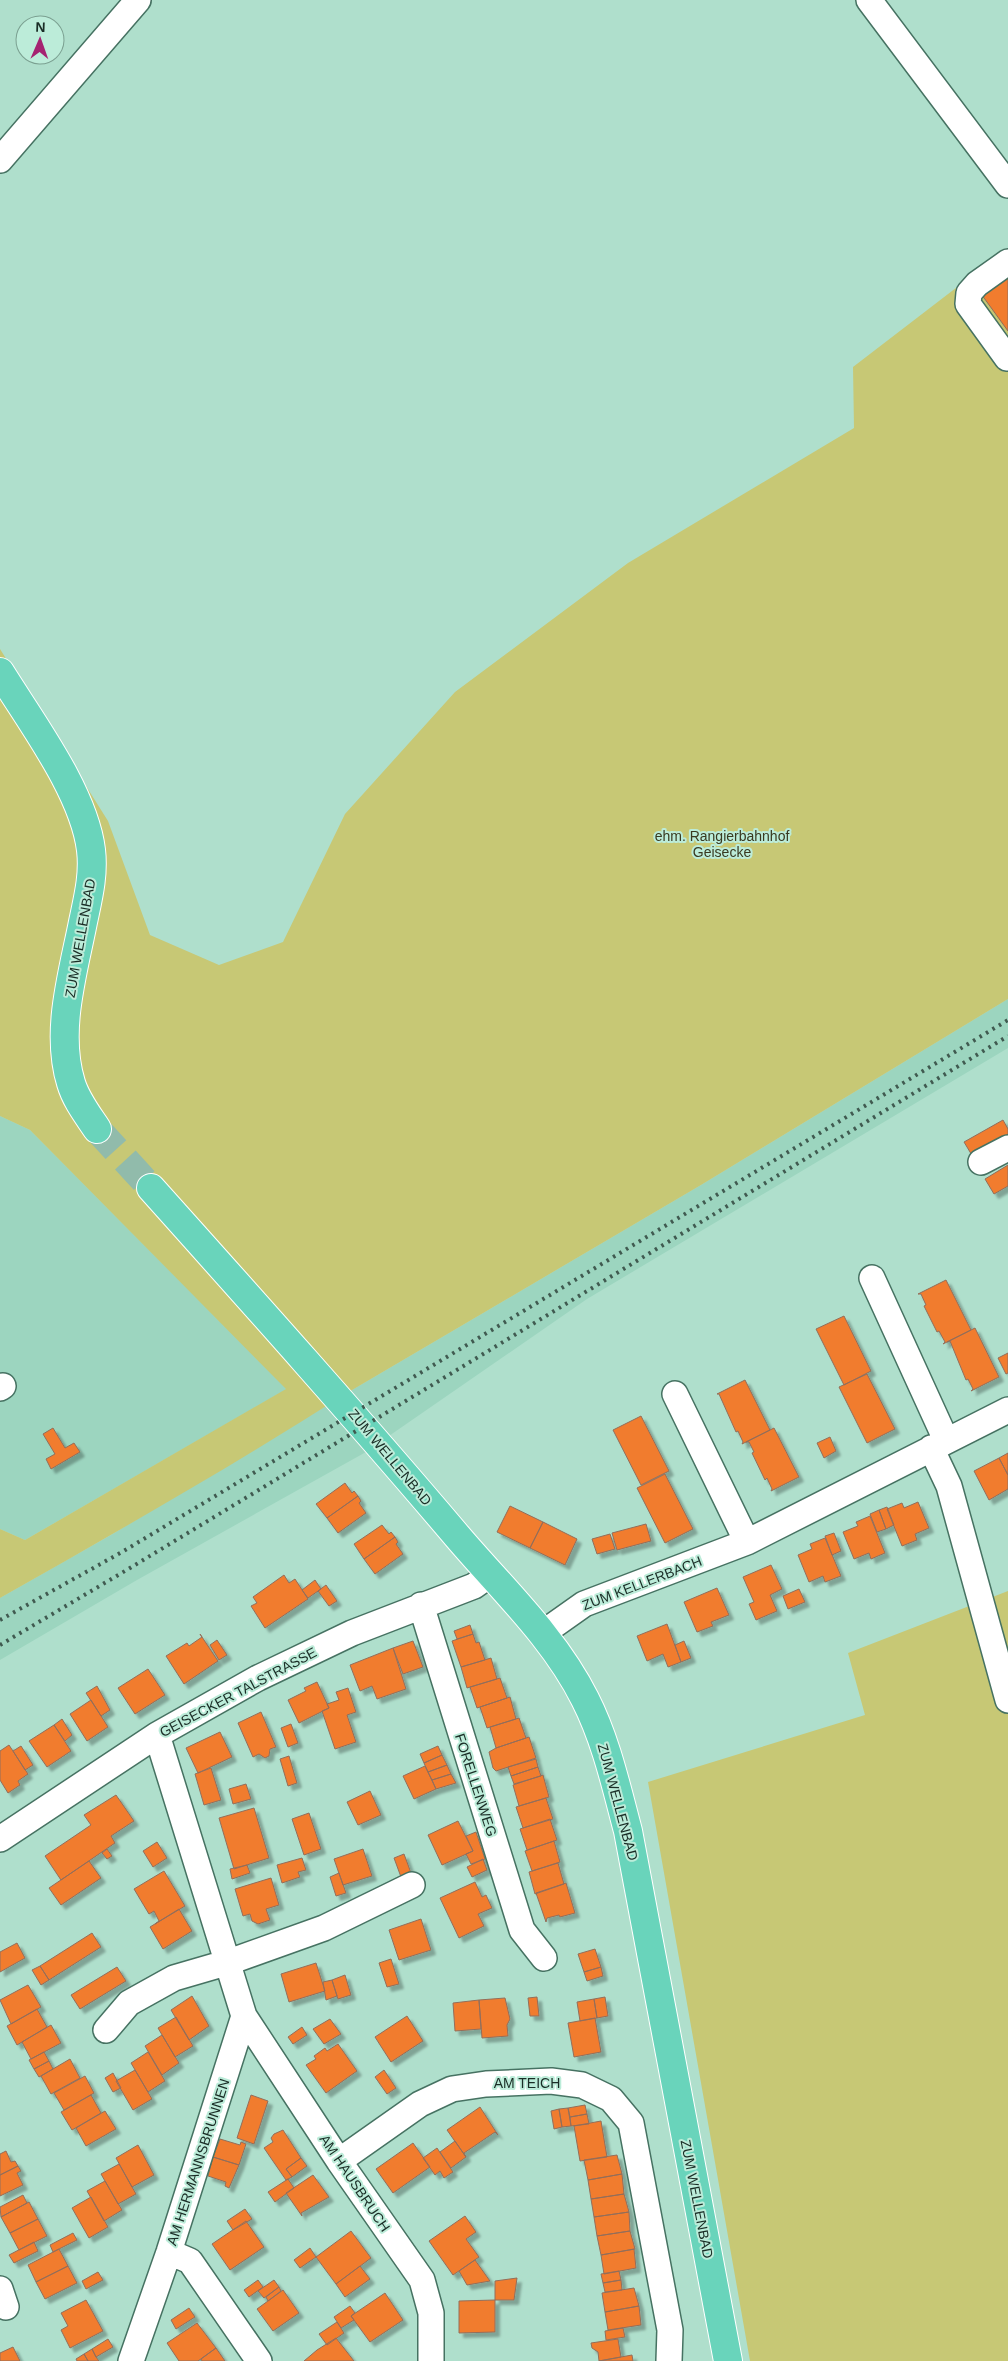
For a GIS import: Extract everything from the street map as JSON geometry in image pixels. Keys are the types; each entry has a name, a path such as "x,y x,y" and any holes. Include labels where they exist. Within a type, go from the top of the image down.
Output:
{"main road":[{"name":"ZUM WELLENBAD","path":"0,672 76,800 86,826 91,848 90,887 65,1018 64,1043 71,1084 82,1107 97,1129"},
{"name":"ZUM WELLENBAD","path":"150,1188 340,1398 542,1633 563,1661 586,1699 609,1757 628,1830 728,2361"}],"street":[{"path":"0,160 138,0"},
{"path":"869,0 1008,186"},
{"path":"1007,358 968,304 969,292 1008,262"},
{"path":"981,1162 1008,1148"},
{"path":"872,1278 939,1444 1008,1700"},
{"path":"675,1394 746,1542"},
{"name":"ZUM KELLERBACH","path":"542,1633 584,1604 672,1572 746,1542 1008,1410"},
{"name":"GEISECKER TALSTRASSE","path":"0,1839 157,1735 283,1665 352,1633 474,1586 491,1574"},
{"name":"FORELLENWEG","path":"421,1605 522,1930 544,1958"},
{"path":"157,1735 229,1962 244,2016"},
{"path":"106,2030 129,2004 174,1978 229,1962 324,1928 412,1885"},
{"name":"AM HAUSBRUCH","path":"244,2016 339,2162 422,2280 431,2313 431,2361"},
{"name":"AM HERMANNSBRUNNEN","path":"131,2361 169,2252 244,2016"},
{"name":"AM TEICH","path":"339,2162 420,2104 452,2089 486,2084 551,2081 582,2085 610,2099 631,2123 670,2330 669,2361"},
{"path":"169,2252 190,2261 259,2361"}],"shaded area":[{"path":"1008,999 1008,1048 587,1299 386,1438 347,1393 701,1185"},
{"path":"0,1116 30,1130 287,1389 25,1540 0,1529"},
{"path":"326,1406 366,1452 137,1580 0,1660 0,1598 111,1535"}],"green space":[{"name":"ehm. Rangierbahnhof Geisecke","path":"1008,248 1008,999 701,1185 347,1393 218,1472 0,1598 0,1529 25,1540 286,1389 30,1130 0,1116 0,649 108,821 150,935 219,965 283,942 345,814 455,692 628,563 854,428 853,367"},
{"path":"1008,1591 1008,2361 750,2361 648,1782 865,1715 848,1653"}],"building":[{"path":"1008,269 1008,331 979,291"},
{"path":"1003,1120 1008,1129 1008,1137 973,1157 964,1142"},
{"path":"1008,1165 1008,1186 994,1194 985,1179"},
{"path":"946,1280 971,1330 943,1344 945,1342 939,1331 937,1332 924,1306 926,1305 921,1294 918,1294"},
{"path":"844,1316 871,1371 844,1385 816,1329"},
{"path":"975,1328 999,1377 971,1391 973,1389 968,1379 966,1380 950,1341 947,1342"},
{"path":"1008,1353 1008,1373 1006,1374 998,1358"},
{"path":"867,1374 895,1429 867,1443 839,1387"},
{"path":"745,1380 770,1430 742,1444 743,1442 738,1431 736,1432 719,1394 717,1394"},
{"path":"641,1416 669,1471 641,1485 613,1430"},
{"path":"53,1428 65,1448 74,1443 80,1452 51,1469 46,1459 55,1454 43,1434"},
{"path":"774,1428 799,1477 771,1491 772,1489 767,1478 765,1480 752,1453 754,1452 749,1442 746,1442"},
{"path":"830,1437 836,1451 824,1458 817,1443"},
{"path":"1008,1453 1008,1475 999,1458"},
{"path":"999,1458 1008,1475 1008,1489 989,1500 974,1471"},
{"path":"665,1474 693,1529 665,1543 637,1488"},
{"path":"345,1483 352,1493 354,1491 358,1496 327,1518 316,1504"},
{"path":"358,1496 361,1501 359,1503 366,1513 338,1533 327,1518"},
{"path":"918,1502 929,1528 915,1534 917,1540 902,1546 887,1509 902,1503 904,1508"},
{"path":"510,1506 543,1522 530,1548 497,1532"},
{"path":"887,1507 894,1525 886,1529 879,1510"},
{"path":"879,1510 886,1529 877,1532 870,1514"},
{"path":"870,1516 885,1553 871,1559 869,1553 854,1559 843,1532 858,1526 856,1522"},
{"path":"543,1522 577,1539 565,1565 530,1548"},
{"path":"646,1524 651,1541 617,1550 612,1533"},
{"path":"382,1525 389,1534 391,1532 395,1537 364,1559 354,1544"},
{"path":"834,1533 841,1551 832,1555 825,1536"},
{"path":"610,1534 615,1549 597,1554 592,1539"},
{"path":"395,1537 398,1542 396,1544 403,1554 375,1574 364,1559"},
{"path":"825,1538 841,1576 825,1582 823,1576 809,1582 798,1555 812,1549 810,1544"},
{"path":"771,1565 782,1589 770,1595 777,1611 756,1620 749,1604 754,1602 743,1577"},
{"path":"284,1575 289,1583 295,1579 308,1599 265,1628 251,1606 257,1603 253,1597"},
{"path":"315,1580 321,1589 308,1598 302,1590"},
{"path":"326,1585 337,1601 329,1606 318,1591"},
{"path":"717,1588 729,1615 711,1622 713,1626 697,1632 684,1602"},
{"path":"799,1589 805,1602 788,1609 783,1596"},
{"path":"667,1624 681,1662 668,1667 663,1654 647,1661 637,1636"},
{"path":"470,1625 473,1634 457,1639 454,1631"},
{"path":"473,1634 476,1643 479,1642 485,1660 461,1667 452,1641"},
{"path":"202,1637 218,1661 184,1684 166,1656 187,1643 189,1646"},
{"path":"217,1640 227,1655 219,1660 210,1645"},
{"path":"413,1641 423,1667 403,1674 393,1648"},
{"path":"684,1641 691,1658 681,1662 675,1645"},
{"path":"393,1648 406,1689 377,1699 372,1686 360,1691 350,1665"},
{"path":"491,1658 497,1679 467,1688 461,1667"},
{"path":"148,1669 165,1695 135,1714 118,1688"},
{"path":"500,1678 507,1698 477,1708 470,1687"},
{"path":"317,1682 329,1708 299,1723 288,1700 306,1691 304,1688"},
{"path":"97,1686 110,1710 101,1716 86,1693"},
{"path":"348,1688 356,1712 347,1715 356,1742 335,1749 322,1711 329,1708 327,1704 339,1700 336,1692"},
{"path":"510,1697 516,1719 487,1728 480,1707"},
{"path":"91,1700 108,1727 87,1741 70,1714"},
{"path":"261,1712 276,1747 270,1749 269,1756 265,1758 259,1754 253,1757 238,1723"},
{"path":"519,1718 526,1738 496,1748 490,1727"},
{"path":"62,1719 72,1735 65,1741 54,1725"},
{"path":"291,1724 298,1743 288,1747 281,1728"},
{"path":"54,1725 71,1751 47,1767 29,1741"},
{"path":"220,1732 232,1757 198,1773 186,1748"},
{"path":"529,1737 536,1758 496,1771 493,1768 489,1752"},
{"path":"9,1745 28,1774 18,1781 20,1785 8,1793 0,1780 0,1751"},
{"path":"21,1746 33,1765 25,1770 13,1751"},
{"path":"438,1746 442,1755 424,1763 420,1754"},
{"path":"442,1755 447,1765 428,1772 424,1763"},
{"path":"289,1756 297,1783 288,1786 280,1759"},
{"path":"536,1759 538,1767 511,1776 508,1767"},
{"path":"447,1765 451,1774 432,1780 428,1772"},
{"path":"425,1766 436,1789 414,1799 403,1776"},
{"path":"538,1767 541,1776 514,1784 511,1776"},
{"path":"211,1768 221,1800 204,1805 195,1774"},
{"path":"451,1774 456,1783 436,1789 432,1780"},
{"path":"543,1775 549,1797 519,1806 513,1785"},
{"path":"246,1784 251,1799 233,1804 229,1789"},
{"path":"370,1791 381,1815 358,1825 347,1802"},
{"path":"116,1795 134,1821 111,1836 115,1843 61,1880 45,1856 91,1825 84,1815"},
{"path":"546,1798 553,1819 523,1828 516,1807"},
{"path":"254,1808 269,1858 234,1869 219,1818"},
{"path":"309,1813 321,1849 304,1855 292,1819"},
{"path":"550,1819 557,1840 527,1850 520,1829"},
{"path":"458,1821 473,1851 442,1865 428,1835"},
{"path":"476,1832 485,1859 471,1864 466,1854 473,1851 466,1836"},
{"path":"554,1841 560,1862 532,1871 525,1851"},
{"path":"157,1842 167,1858 153,1867 143,1851"},
{"path":"107,1849 112,1856 107,1859 102,1853"},
{"path":"363,1849 372,1876 343,1885 334,1859"},
{"path":"404,1854 411,1873 401,1877 394,1858"},
{"path":"302,1858 306,1870 298,1872 300,1877 282,1883 277,1865"},
{"path":"483,1859 487,1870 472,1877 467,1867"},
{"path":"89,1861 101,1878 61,1905 49,1888"},
{"path":"558,1863 564,1884 535,1894 529,1872"},
{"path":"247,1865 250,1873 232,1879 230,1869"},
{"path":"164,1871 185,1906 155,1924 159,1921 154,1911 149,1914 134,1889"},
{"path":"339,1873 346,1893 336,1896 330,1877"},
{"path":"271,1878 279,1905 266,1909 270,1920 258,1924 252,1921 250,1914 243,1916 235,1889"},
{"path":"475,1882 482,1897 486,1895 492,1908 478,1914 484,1926 459,1938 440,1898"},
{"path":"566,1883 575,1913 547,1918 546,1922 536,1893"},
{"path":"179,1909 192,1931 163,1949 150,1927"},
{"path":"421,1919 431,1950 399,1960 389,1930"},
{"path":"92,1933 101,1947 49,1980 40,1966"},
{"path":"17,1943 25,1958 0,1972 0,1952"},
{"path":"595,1949 601,1967 584,1972 578,1954"},
{"path":"391,1959 399,1984 387,1987 379,1963"},
{"path":"316,1963 325,1991 289,2002 281,1974"},
{"path":"40,1966 49,1980 41,1985 32,1970"},
{"path":"117,1967 126,1981 80,2009 71,1995"},
{"path":"601,1967 603,1976 587,1981 584,1972"},
{"path":"345,1975 351,1995 338,1999 332,1980"},
{"path":"332,1980 337,1996 326,2000 323,1982"},
{"path":"28,1985 41,2007 11,2024 0,2000"},
{"path":"192,1996 209,2026 189,2040 171,2010"},
{"path":"537,1997 539,2016 530,2016 528,1998"},
{"path":"605,1997 608,2016 597,2018 594,1999"},
{"path":"505,1998 510,2019 507,2025 508,2036 482,2038 479,2000"},
{"path":"594,1999 597,2018 580,2021 577,2002"},
{"path":"479,2000 481,2029 455,2031 453,2003"},
{"path":"37,2009 47,2027 17,2045 7,2026"},
{"path":"407,2016 423,2041 391,2062 375,2037"},
{"path":"176,2017 193,2046 175,2057 158,2028"},
{"path":"595,2018 601,2052 574,2057 568,2023"},
{"path":"330,2019 341,2034 324,2044 313,2029"},
{"path":"51,2025 61,2043 31,2059 22,2042"},
{"path":"302,2027 307,2035 293,2044 288,2037"},
{"path":"162,2035 179,2063 162,2075 145,2046"},
{"path":"338,2044 357,2071 326,2093 306,2065 316,2059 314,2056 325,2048 327,2051"},
{"path":"44,2052 49,2061 34,2069 29,2060"},
{"path":"148,2052 165,2081 148,2092 131,2063"},
{"path":"70,2059 80,2078 51,2094 41,2076"},
{"path":"49,2061 53,2069 39,2077 34,2069"},
{"path":"135,2070 152,2099 133,2110 116,2081"},
{"path":"384,2070 396,2088 387,2094 375,2077"},
{"path":"113,2073 121,2088 113,2092 105,2078"},
{"path":"85,2076 94,2093 64,2110 54,2093"},
{"path":"91,2095 101,2113 72,2130 61,2112"},
{"path":"251,2095 268,2101 254,2144 237,2138"},
{"path":"585,2105 587,2114 570,2117 568,2108"},
{"path":"480,2107 498,2135 495,2132 464,2153 466,2157 447,2130"},
{"path":"568,2108 571,2126 562,2127 559,2109"},
{"path":"559,2109 562,2127 554,2129 551,2111"},
{"path":"105,2111 116,2129 86,2146 76,2128"},
{"path":"587,2114 589,2124 571,2126 570,2117"},
{"path":"601,2121 607,2157 580,2161 574,2126"},
{"path":"283,2130 301,2158 286,2169 292,2177 286,2180 264,2148 273,2142 271,2138 274,2134"},
{"path":"220,2139 240,2145 241,2142 246,2144 239,2165 213,2157"},
{"path":"455,2141 466,2157 451,2168 440,2152"},
{"path":"413,2143 430,2167 393,2193 376,2169"},
{"path":"138,2145 154,2175 132,2187 116,2158"},
{"path":"437,2148 453,2172 444,2178 440,2171 435,2175 423,2158"},
{"path":"6,2151 11,2162 15,2161 18,2166 0,2175 0,2154"},
{"path":"617,2155 622,2174 588,2180 584,2160"},
{"path":"213,2157 239,2165 229,2188 225,2186 226,2182 208,2176"},
{"path":"301,2158 307,2166 292,2177 286,2169"},
{"path":"119,2164 136,2194 118,2204 101,2174"},
{"path":"18,2166 21,2171 17,2173 23,2185 0,2196 0,2175"},
{"path":"622,2174 624,2194 591,2199 588,2180"},
{"path":"313,2175 329,2197 301,2213 302,2216 286,2193"},
{"path":"288,2179 294,2188 275,2202 268,2192"},
{"path":"105,2181 122,2210 104,2221 87,2191"},
{"path":"624,2194 629,2212 594,2217 591,2199"},
{"path":"23,2195 27,2203 1,2217 0,2207"},
{"path":"91,2197 108,2227 89,2238 72,2208"},
{"path":"29,2202 38,2219 10,2233 1,2217"},
{"path":"245,2209 252,2219 233,2230 227,2221"},
{"path":"629,2212 630,2231 597,2236 594,2217"},
{"path":"465,2216 476,2232 466,2239 479,2257 453,2275 429,2241"},
{"path":"38,2219 47,2236 19,2250 10,2233"},
{"path":"246,2221 264,2247 230,2270 212,2244"},
{"path":"351,2231 371,2258 336,2284 316,2257"},
{"path":"630,2231 635,2249 601,2255 597,2236"},
{"path":"73,2233 77,2240 53,2252 50,2245"},
{"path":"34,2242 38,2251 14,2263 9,2255"},
{"path":"310,2248 316,2257 300,2268 294,2260"},
{"path":"59,2249 68,2266 36,2282 28,2265"},
{"path":"634,2249 636,2268 604,2274 601,2255"},
{"path":"475,2260 490,2281 467,2285 459,2271"},
{"path":"68,2266 77,2283 45,2299 36,2282"},
{"path":"360,2266 370,2279 345,2297 336,2284"},
{"path":"619,2271 621,2280 603,2283 601,2274"},
{"path":"98,2272 103,2280 86,2289 82,2281"},
{"path":"517,2278 514,2300 495,2300 495,2281"},
{"path":"258,2280 263,2287 249,2297 244,2290"},
{"path":"274,2280 279,2287 264,2298 258,2291"},
{"path":"621,2280 622,2290 605,2292 603,2283"},
{"path":"279,2287 281,2291 268,2301 266,2297"},
{"path":"634,2288 639,2306 605,2312 602,2293"},
{"path":"283,2290 299,2313 273,2331 257,2309"},
{"path":"385,2293 403,2320 370,2342 351,2316"},
{"path":"86,2300 103,2331 70,2348 61,2330 68,2326 61,2313"},
{"path":"495,2300 495,2332 459,2333 459,2301"},
{"path":"350,2306 355,2313 351,2316 354,2320 341,2328 334,2317"},
{"path":"639,2306 641,2325 608,2330 605,2312"},
{"path":"189,2308 195,2317 176,2329 171,2320"},
{"path":"337,2322 344,2333 327,2345 319,2334"},
{"path":"197,2323 216,2348 198,2361 179,2361 167,2343"},
{"path":"623,2328 625,2337 606,2340 605,2331"},
{"path":"336,2338 354,2361 304,2361 317,2350"},
{"path":"108,2339 113,2347 96,2357 92,2349"},
{"path":"618,2339 621,2357 599,2361 598,2352 592,2348 591,2343"},
{"path":"13,2347 20,2361 0,2361 0,2353"},
{"path":"216,2348 225,2361 202,2361 201,2359"},
{"path":"92,2349 99,2361 88,2361 84,2354"},
{"path":"84,2354 88,2361 77,2361 76,2359"},
{"path":"632,2355 633,2361 599,2361"}],"tunnel":[{"path":"97,1129 151,1188"}],"railway":[{"path":"0,1620 122,1552 1008,1020"},
{"path":"0,1645 1008,1036"}]}
